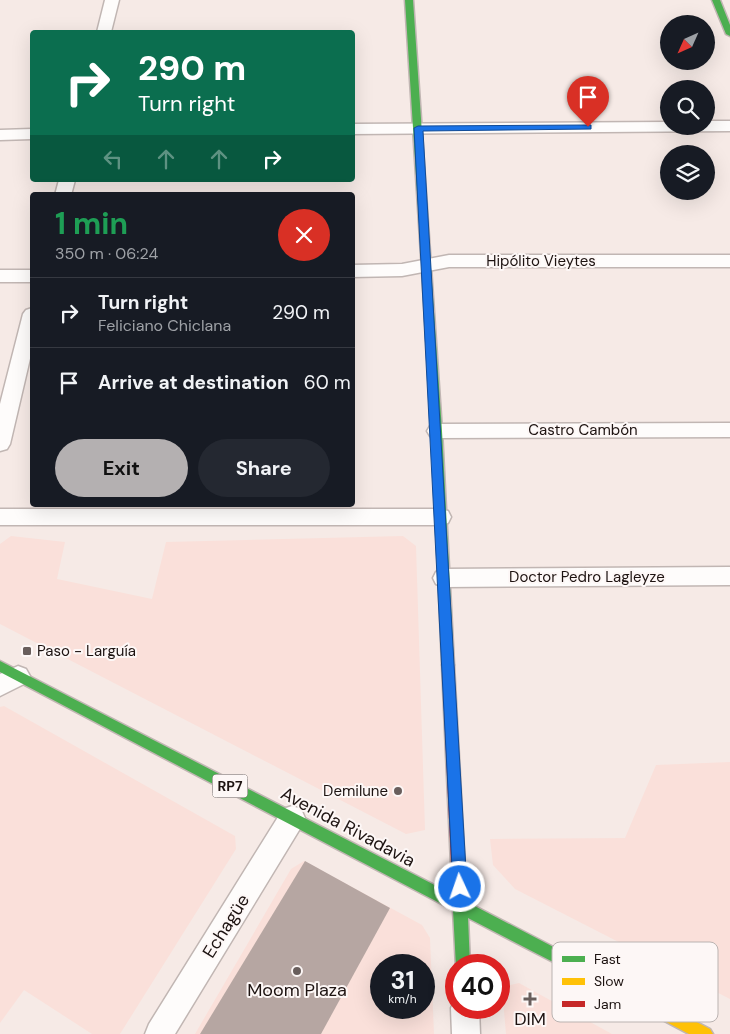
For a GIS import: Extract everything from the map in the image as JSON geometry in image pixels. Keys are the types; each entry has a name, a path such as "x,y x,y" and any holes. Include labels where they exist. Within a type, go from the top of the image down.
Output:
{"street":[{"path":"104,30 112,0"},
{"path":"409,0 418,128 424,266 436,431 463,954"},
{"path":"716,0 730,34"},
{"path":"355,129 660,126"},
{"path":"715,126 730,126"},
{"path":"0,135 30,134"},
{"name":"Hipólito Vieytes","path":"355,271 402,270 449,261 730,261"},
{"path":"0,276 30,276"},
{"path":"0,444 30,322"},
{"name":"Castro Cambón","path":"436,431 730,430"},
{"path":"0,517 440,517"},
{"name":"Doctor Pedro Lagleyze","path":"444,578 730,576"},
{"name":"Avenida Rivadavia","path":"6,676 292,818 552,954"},
{"name":"Echagüe","path":"159,1034 292,818"},
{"path":"465,1019 466,1034"},
{"name":"Avenida Rivadavia","path":"682,1022 705,1034"}],"shaded area":[{"path":"11,536 65,542 57,579 152,599 166,542 403,536 416,546 425,830 406,834 0,624 0,544"},
{"path":"4,706 235,836 236,849 120,1034 92,1034 24,990 0,1023 0,707"},
{"path":"730,762 730,999 718,993 718,942 619,942 515,889 493,865 490,839 625,838 656,765"},
{"name":"Moom Plaza","path":"304,861 422,925 430,938 431,954 370,954 370,1019 433,1019 434,1034 195,1034 291,869"},
{"path":"519,983 552,1001 552,1022 590,1022 612,1034 506,1034 505,1019 510,1019 510,985"}],"building":[{"name":"Moom Plaza","path":"305,861 390,908 321,1034 200,1034"}],"traffic: fast":[{"path":"409,0 437,431 448,665"},
{"path":"716,0 730,34"},
{"path":"0,666 552,954"},
{"path":"459,887 462,954"}],"traffic: slow":[{"path":"682,1022 705,1034"}],"traffic: jam":[{"path":"448,665 459,887"}],"place":[{"name":"Paso - Larguía","path":"27,651"},
{"name":"Demilune","path":"398,791"},
{"name":"Moom Plaza","path":"297,971"},
{"name":"DIM","path":"530,999"}],"route":[{"path":"460,887 436,431 424,266 418,128 588,127"}]}
